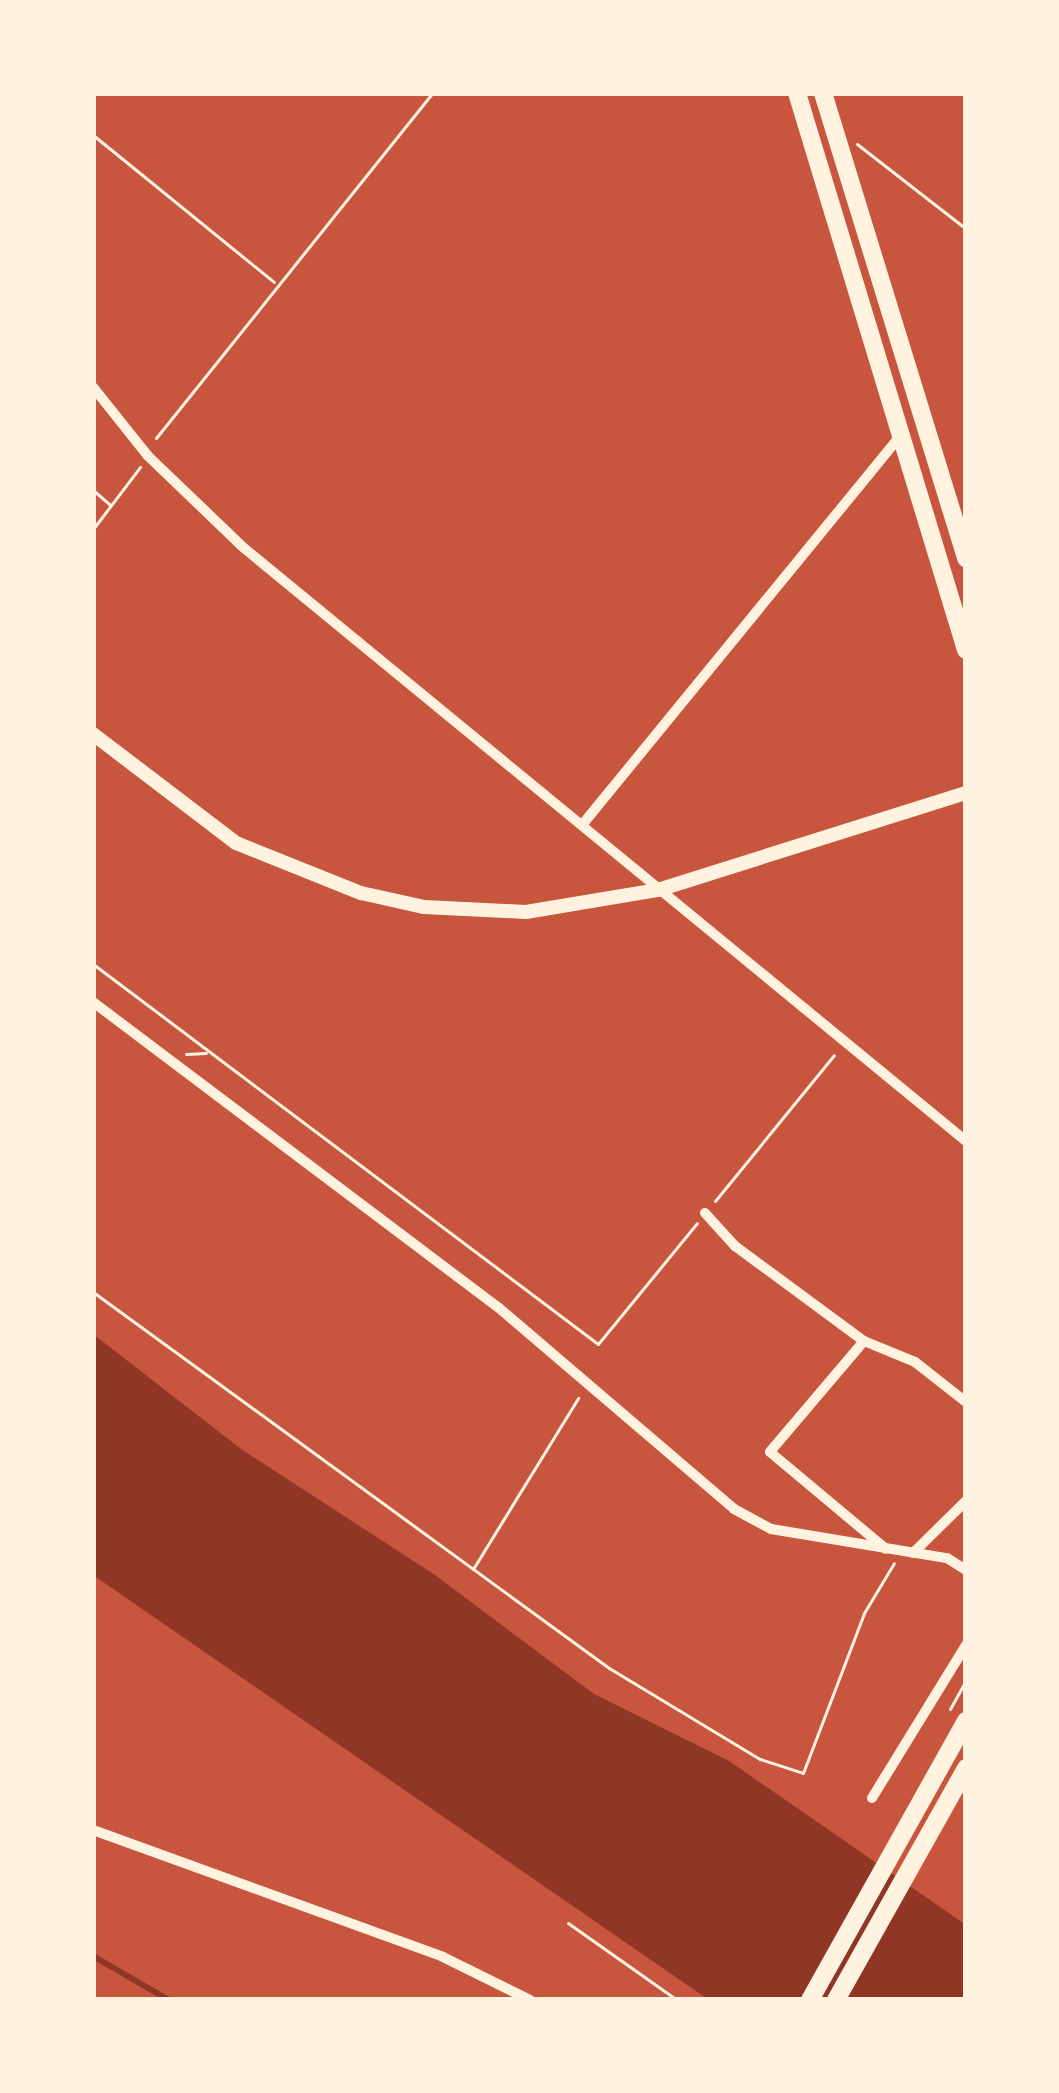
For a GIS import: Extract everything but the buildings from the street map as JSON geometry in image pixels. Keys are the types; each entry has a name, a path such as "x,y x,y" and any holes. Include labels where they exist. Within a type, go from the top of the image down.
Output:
{"highway":[{"path":"797,93 966,650"},
{"path":"824,93 966,560"},
{"path":"809,2000 966,1721"},
{"path":"836,2000 963,1774"}],"street":[{"path":"93,387 148,456 244,548 966,1141"},
{"path":"582,825 901,435"},
{"path":"93,734 236,843 361,893 424,907 526,912 658,890 966,793"},
{"path":"93,1002 588,1382 754,1521 966,1570"},
{"path":"705,1213 735,1246 864,1341 915,1362 966,1402"},
{"path":"864,1341 770,1452 901,1552"},
{"path":"901,1552 966,1502"},
{"path":"872,1798 966,1646"},
{"path":"93,1830 443,1957 530,2000"}],"path":[{"path":"93,529 148,456 161,425 432,93"},
{"path":"93,135 276,283"},
{"path":"838,140 861,144 966,229"},
{"path":"93,490 112,506"},
{"path":"93,964 598,1344 847,1040"},
{"path":"93,1292 609,1668 760,1759 802,1773 873,1594 901,1552"},
{"path":"473,1569 588,1382"},
{"path":"568,1923 677,2000"}],"shaded area":[{"path":"93,1334 241,1449 435,1575 594,1694 729,1761 966,1925 966,2000 709,2000 93,1575"}],"waterway":[{"path":"93,1956 169,2000"}]}
